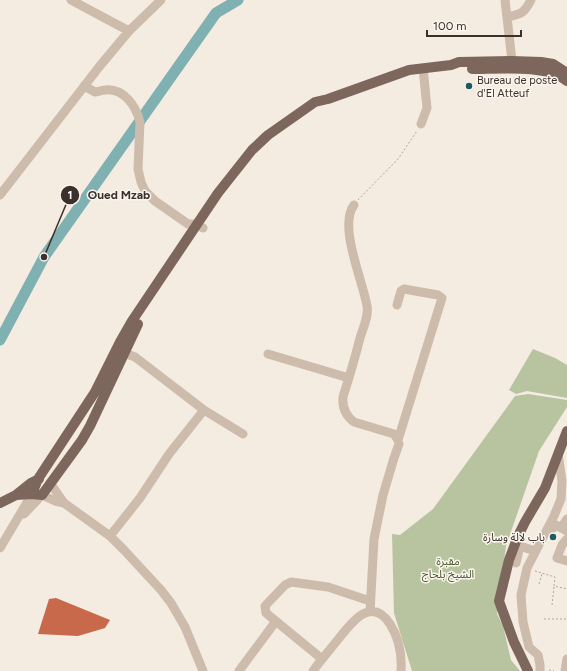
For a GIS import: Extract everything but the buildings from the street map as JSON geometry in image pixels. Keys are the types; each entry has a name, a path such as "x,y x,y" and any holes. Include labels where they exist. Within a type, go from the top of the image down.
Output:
{"main road":[{"path":"13,496 37,494 50,483 86,432 100,394 120,352 132,321 222,188 262,140 312,103 328,99 403,72 451,65 458,62 518,64 540,62 553,64 567,73"},
{"path":"518,64 549,72 567,81"},
{"path":"0,503 38,479 100,394"},
{"path":"528,671 514,642 499,601 509,560 518,536 543,492 567,431"},
{"path":"38,479 43,478 50,483"},
{"path":"37,494 38,479"}],"street":[{"path":"71,0 130,31"},
{"path":"0,195 84,86 130,31 161,0"},
{"path":"505,0 507,17 518,64"},
{"path":"507,17 522,13 528,7 531,0"},
{"path":"422,124 427,108 423,68"},
{"path":"84,86 95,92 105,90 119,92 129,100 139,118 138,160 141,182 145,190 155,201 195,229"},
{"path":"354,205 350,210 349,218 350,238 356,268 368,309 349,378 343,407 350,419 360,425 394,434 398,440"},
{"path":"370,612 374,539 383,495 398,449 398,440 442,298 438,295 404,288 401,291 397,304"},
{"path":"120,352 135,357 204,410 243,434"},
{"path":"268,354 349,378"},
{"path":"110,536 140,498 169,454 204,410"},
{"path":"540,671 540,661 538,655 529,647 522,613 522,585 527,568 535,551 564,501 558,454"},
{"path":"50,483 64,503 110,536 171,603 185,627 203,671"},
{"path":"0,548 15,521 37,494 64,503"},
{"path":"548,528 552,529 556,524 564,529 567,519"},
{"path":"567,539 557,558 567,561"},
{"path":"516,563 520,546 535,551"},
{"path":"322,659 266,613 265,606 285,585 291,582 328,587 370,601"},
{"path":"313,671 349,625 361,614 370,612 380,613 385,617 392,628 400,651 401,671"},
{"path":"239,671 276,621"},
{"path":"565,671 567,659"}],"path":[{"path":"354,205 398,159 422,124"},
{"path":"527,568 555,577 552,605"},
{"path":"539,584 542,573"},
{"path":"554,586 567,589"},
{"path":"544,619 567,619"}],"green space":[{"path":"533,349 555,358 567,365 567,398 527,391 516,394 509,390"},
{"name":"مقبرة الشيخ بلحاج","path":"528,394 567,400 567,407 539,451 506,546 497,614 503,626 511,660 520,671 412,671 394,613 392,534 400,535 433,509 515,396"}],"waterway":[{"path":"0,340 44,257 216,13 238,0"}],"place":[{"name":"Bureau de poste d'El Atteuf","path":"469,86"},
{"name":"Oued Mzab","path":"44,257"},
{"name":"باب لالة وسارة","path":"553,537"}]}
